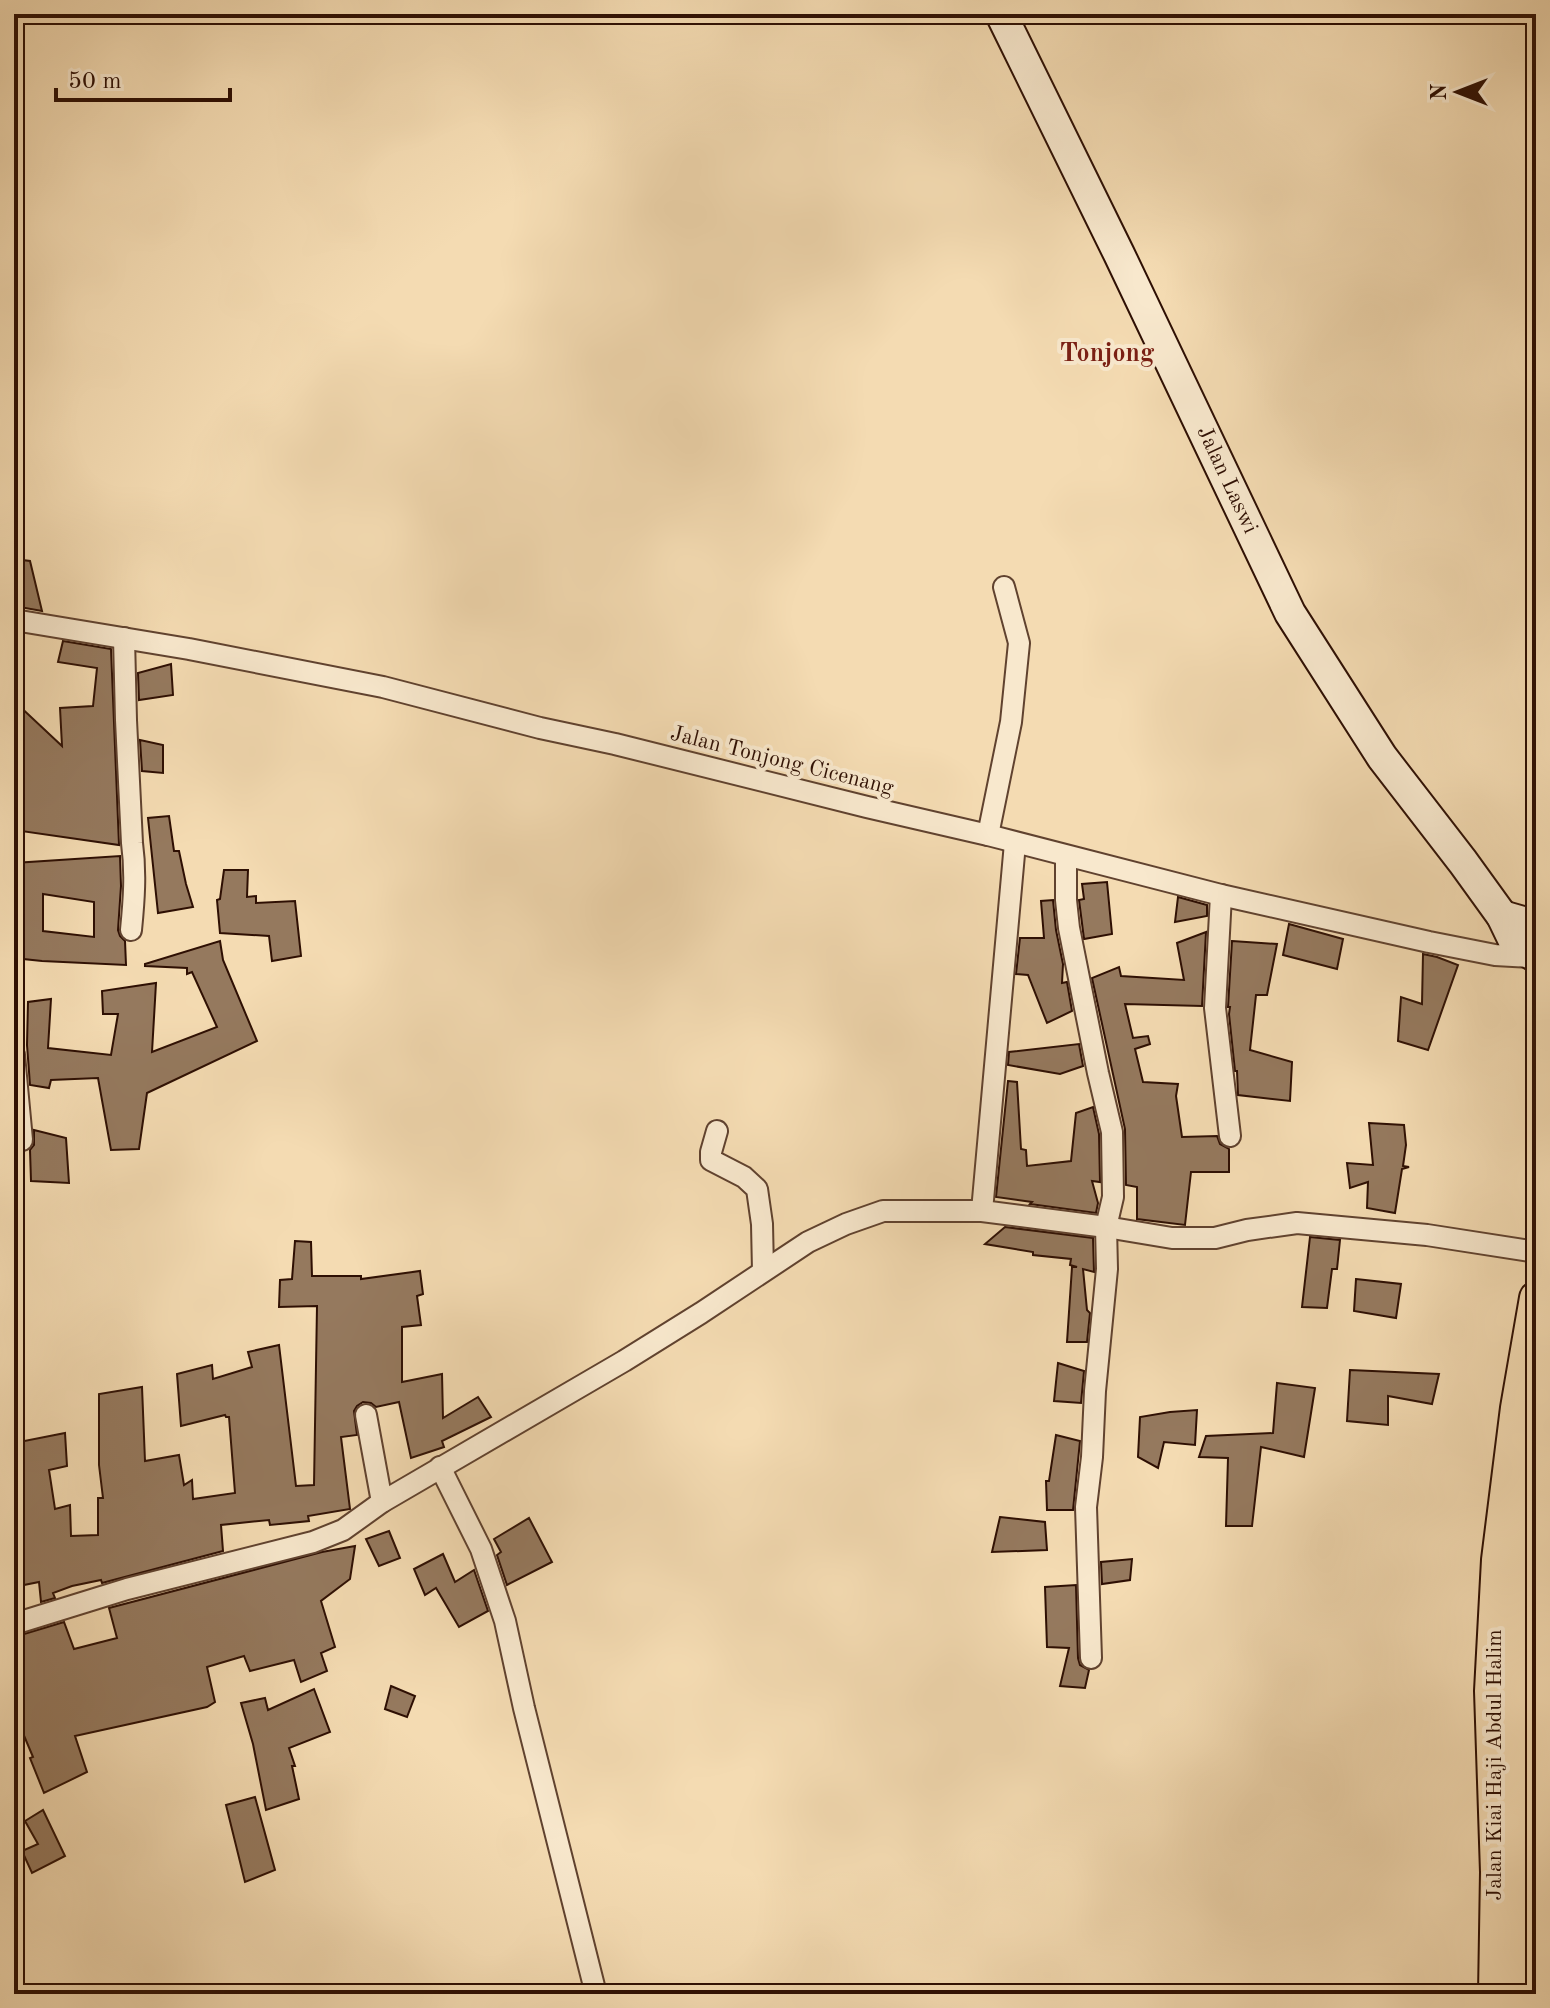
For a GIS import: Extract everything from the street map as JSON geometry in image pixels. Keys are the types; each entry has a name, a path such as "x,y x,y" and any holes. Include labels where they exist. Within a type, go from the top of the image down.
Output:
{"main road":[{"name":"Jalan Laswi","path":"1001,14 1290,613 1382,757 1502,916 1515,943 1536,957"},
{"path":"1502,916 1536,928"},
{"name":"Jalan Kiai Haji Abdul Halim","path":"1495,1994 1497,1872 1491,1691 1498,1560 1517,1408 1536,1298"},
{"name":"Jalan Kiai Haji Abdul Halim","path":"1527,1994 1531,1948 1519,1783 1525,1555 1536,1470"}],"street":[{"path":"988,835 1011,722 1019,643 1004,587"},
{"name":"Jalan Tonjong Cicenang","path":"14,620 383,687 1221,895 1495,955 1536,957"},
{"path":"124,638 135,893 131,930"},
{"path":"982,1211 1015,843"},
{"path":"1066,856 1069,928 1112,1132 1113,1197 1106,1227 1107,1269 1086,1507 1091,1658"},
{"path":"1221,895 1215,1008 1230,1136"},
{"path":"14,1055 22,1140"},
{"path":"717,1131 711,1160 744,1177 757,1189 762,1224 763,1271"},
{"path":"14,1624 140,1585 313,1542 343,1530 440,1467 624,1361 808,1242 883,1211 982,1211 1172,1238 1215,1238 1297,1223 1427,1235 1536,1252"},
{"path":"366,1415 382,1502"},
{"path":"440,1467 481,1549 505,1621 596,1994"}],"building":[{"path":"14,559 30,561 42,611 14,606"},
{"path":"63,641 111,649 119,845 14,830 14,701 62,746 60,708 93,706 97,668 58,662"},
{"path":"171,664 173,695 139,700 138,673"},
{"path":"140,740 163,745 163,773 142,771"},
{"path":"169,816 174,851 179,851 193,907 158,913 148,818"},
{"path":"120,856 118,930 125,941 126,965 14,958 14,863","holes":["43,894 94,902 94,937 43,931"]},
{"path":"224,870 248,870 247,897 256,896 256,903 295,901 301,956 272,961 269,936 220,933 217,900 220,899"},
{"path":"1107,882 1112,934 1084,939 1079,900 1084,899 1082,884"},
{"path":"1178,897 1207,905 1207,916 1175,922"},
{"path":"1053,900 1063,964 1062,983 1067,982 1072,1011 1047,1023 1028,975 1016,974 1020,938 1044,938 1041,901"},
{"path":"1289,924 1343,939 1337,969 1283,955"},
{"path":"1206,932 1202,1006 1125,1004 1133,1038 1148,1036 1150,1044 1135,1049 1143,1082 1178,1084 1176,1096 1182,1137 1217,1136 1220,1144 1229,1149 1229,1172 1191,1172 1185,1225 1137,1219 1137,1187 1126,1185 1125,1129 1092,978 1119,967 1121,976 1184,980 1177,943"},
{"path":"220,941 223,960 257,1041 147,1093 139,1149 111,1150 98,1078 51,1080 49,1088 30,1085 28,1002 51,999 48,1048 111,1055 118,1014 103,1014 102,991 156,983 152,1052 217,1027 192,972 187,974 187,968 145,964"},
{"path":"1232,941 1277,944 1267,995 1256,995 1250,1050 1292,1062 1290,1101 1238,1095 1228,1007"},
{"path":"1423,954 1458,965 1428,1050 1398,1041 1401,997 1422,1004"},
{"path":"1079,1044 1083,1066 1060,1074 1008,1065 1009,1052"},
{"path":"1008,1081 1017,1082 1021,1149 1026,1150 1027,1166 1071,1161 1076,1113 1093,1107 1099,1134 1100,1182 1092,1181 1098,1203 1096,1213 996,1197"},
{"path":"1369,1123 1404,1125 1406,1145 1403,1166 1409,1167 1402,1169 1395,1213 1367,1208 1368,1182 1350,1188 1347,1163 1373,1165"},
{"path":"34,1130 66,1138 69,1183 31,1181 30,1150 34,1145"},
{"path":"1005,1227 1093,1238 1094,1272 1083,1269 1087,1310 1090,1313 1087,1342 1067,1342 1072,1267 1077,1267 1070,1265 1071,1259 1033,1255 1033,1252 985,1244"},
{"path":"1310,1237 1340,1240 1337,1269 1332,1269 1327,1308 1302,1307"},
{"path":"295,1241 311,1242 312,1276 361,1276 361,1279 420,1271 423,1294 417,1296 421,1325 402,1327 402,1382 442,1374 443,1418 478,1397 491,1417 442,1441 444,1447 411,1458 399,1402 376,1407 363,1402 354,1411 357,1435 341,1437 350,1509 308,1516 309,1521 270,1525 269,1520 221,1525 223,1551 102,1583 101,1580 72,1586 53,1593 55,1598 41,1602 39,1582 14,1587 14,1532 18,1530 14,1443 65,1433 67,1466 49,1470 55,1509 70,1505 71,1536 98,1535 98,1498 103,1498 99,1465 99,1394 142,1387 145,1461 179,1455 184,1485 192,1480 193,1499 235,1493 229,1417 225,1415 181,1426 177,1374 212,1365 213,1379 252,1367 248,1352 279,1345 296,1486 314,1485 317,1306 279,1307 280,1280 292,1279"},
{"path":"1356,1279 1401,1284 1396,1318 1354,1311"},
{"path":"1058,1363 1084,1371 1081,1403 1054,1401"},
{"path":"1350,1370 1439,1374 1432,1404 1388,1396 1388,1425 1347,1421"},
{"path":"1277,1383 1315,1388 1304,1457 1261,1447 1252,1526 1226,1526 1228,1458 1199,1457 1206,1436 1273,1433"},
{"path":"1197,1410 1195,1445 1164,1442 1158,1468 1138,1457 1140,1417"},
{"path":"1056,1435 1080,1441 1073,1510 1047,1510 1046,1481 1049,1481"},
{"path":"1000,1517 1045,1522 1047,1550 992,1552"},
{"path":"529,1518 552,1562 507,1585 497,1555 501,1552 494,1539"},
{"path":"389,1531 400,1558 379,1566 366,1539"},
{"path":"355,1546 350,1579 321,1601 335,1647 321,1653 327,1671 301,1682 294,1660 250,1671 244,1656 207,1667 215,1702 207,1707 75,1736 87,1772 44,1793 14,1712 14,1637 64,1622 74,1649 117,1638 109,1608"},
{"path":"443,1554 455,1582 474,1570 488,1611 459,1627 436,1588 425,1595 414,1569"},
{"path":"1132,1559 1130,1580 1102,1584 1101,1562"},
{"path":"1076,1585 1078,1658 1080,1665 1089,1670 1085,1688 1060,1686 1069,1648 1047,1647 1045,1587"},
{"path":"391,1686 415,1696 407,1717 385,1709"},
{"path":"314,1689 330,1732 289,1748 295,1766 292,1766 299,1799 266,1810 241,1703 265,1698 268,1710"},
{"path":"255,1797 275,1870 245,1882 226,1805"},
{"path":"43,1810 65,1856 32,1873 22,1851 38,1844 25,1821"}],"district":[{"name":"Tonjong","path":"1107,354"}]}
